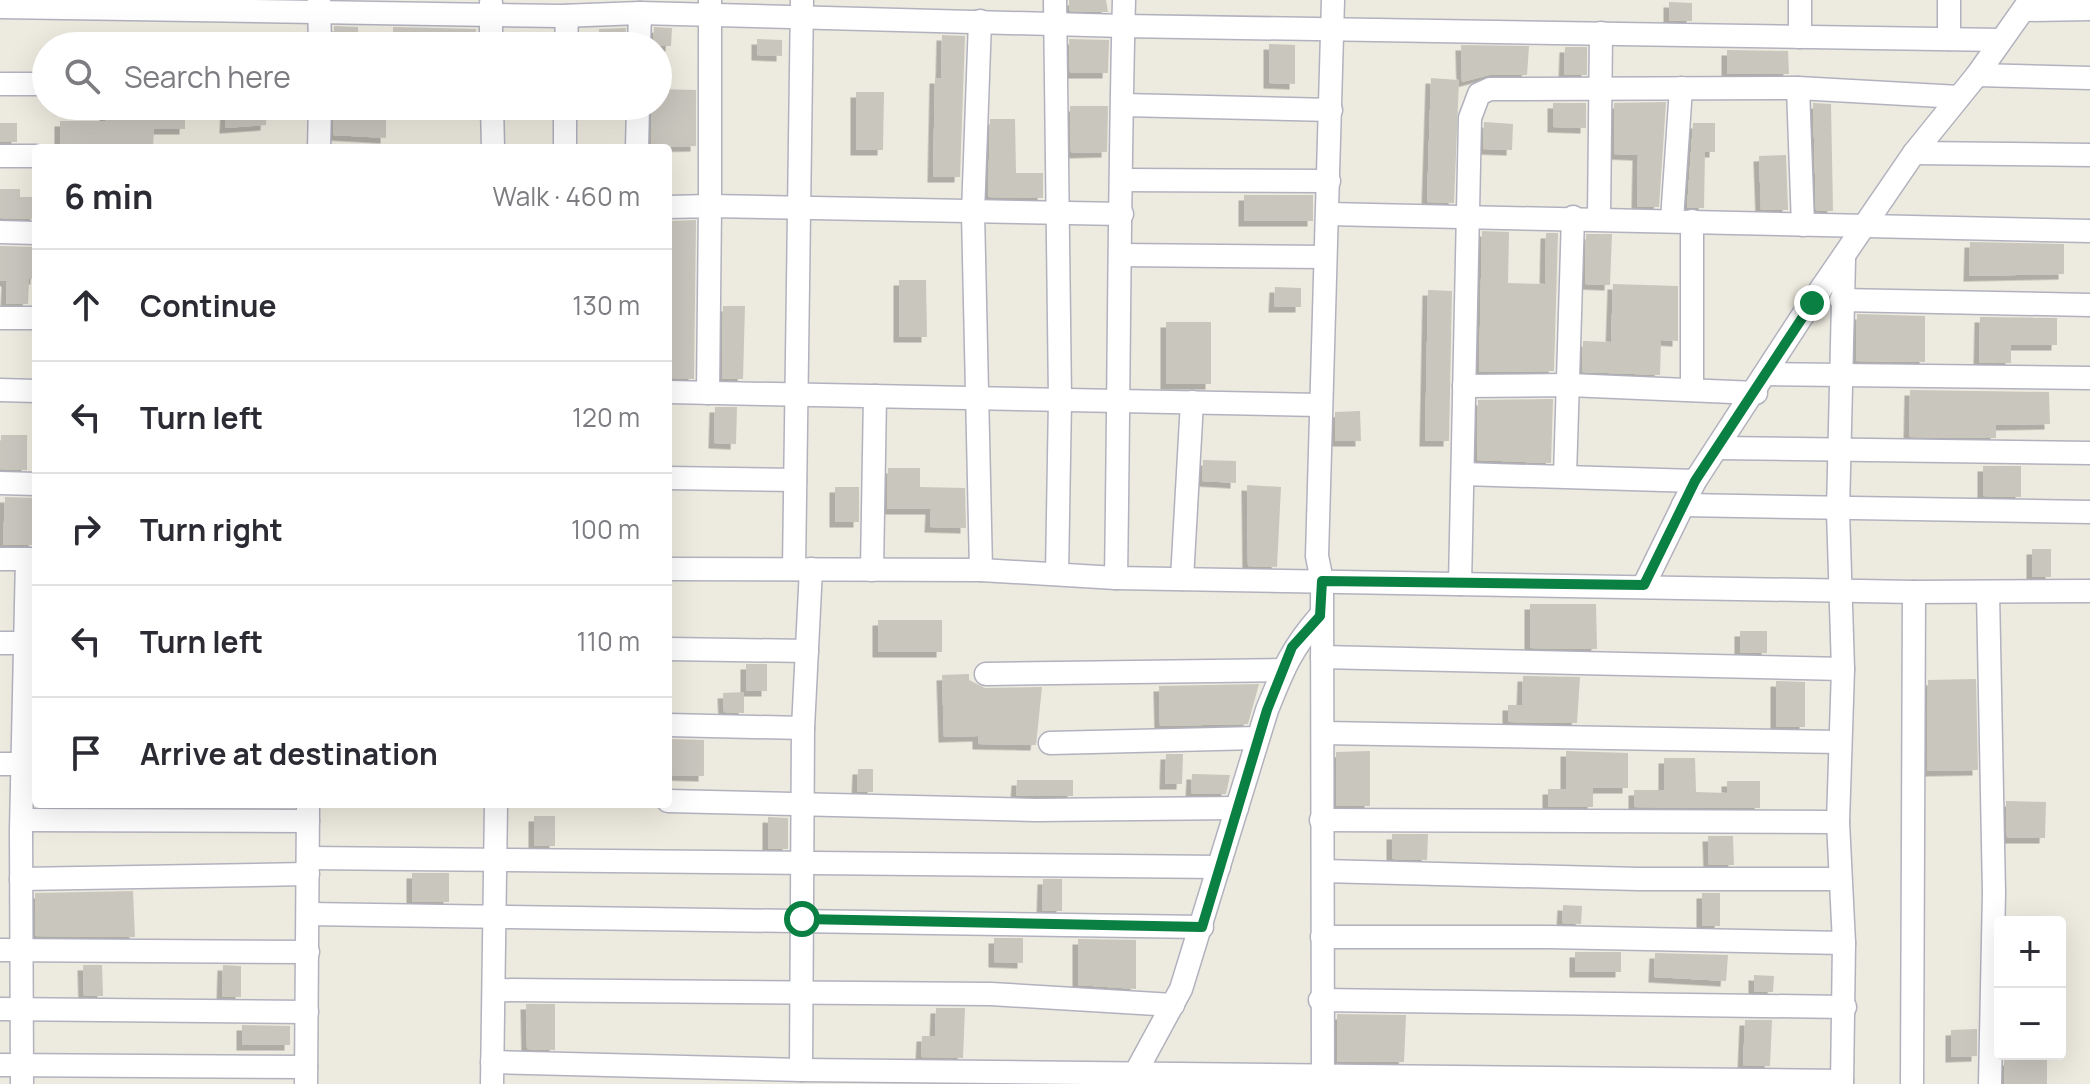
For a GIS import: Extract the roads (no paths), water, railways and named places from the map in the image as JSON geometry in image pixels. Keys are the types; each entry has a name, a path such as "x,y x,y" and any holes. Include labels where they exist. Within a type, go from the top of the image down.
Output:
{"street":[{"path":"1055,0 1060,400 1057,574"},
{"path":"1116,578 1116,325 1122,214 1124,0"},
{"path":"1323,1079 1320,1000 1322,581 1317,556 1333,0"},
{"path":"1800,0 1800,37"},
{"path":"1949,0 1949,39"},
{"path":"0,7 319,5 640,13 710,8 802,10 1055,25 2001,40"},
{"path":"319,5 320,32"},
{"path":"1644,585 1695,481 1914,153 2028,5 2090,9"},
{"path":"491,7 491,32"},
{"path":"708,393 710,8"},
{"path":"801,1070 803,728 807,651 795,480 802,10"},
{"path":"563,11 565,32"},
{"path":"639,32 640,13"},
{"path":"980,21 973,213 981,570"},
{"path":"1599,218 1601,33"},
{"path":"1977,75 2090,78"},
{"path":"0,84 32,84"},
{"path":"1681,88 1682,221 1692,390"},
{"path":"1460,584 1470,118 1479,94 1490,89 1798,88 1959,97"},
{"path":"1798,88 1803,225"},
{"path":"1123,105 1331,110"},
{"path":"319,144 320,120"},
{"path":"492,120 493,144"},
{"path":"565,120 565,144"},
{"path":"637,144 638,120"},
{"path":"1914,153 2090,155"},
{"path":"0,156 32,156"},
{"path":"1122,180 1329,181"},
{"path":"672,207 1122,214"},
{"path":"1328,214 1573,217 2090,231"},
{"path":"1565,476 1573,217"},
{"path":"0,232 32,233"},
{"path":"1120,255 1325,257"},
{"path":"496,808 492,1073 801,1070 1132,1079 1842,1082 1845,1007 1838,822 1843,669 1838,511 1844,260"},
{"path":"1841,300 2090,305"},
{"path":"0,318 32,318"},
{"path":"1464,386 1569,385 1692,390 1840,378 2090,378"},
{"path":"0,390 32,391"},
{"path":"672,392 1320,405"},
{"path":"872,570 875,396"},
{"path":"1182,579 1192,402"},
{"path":"1717,448 2090,453"},
{"path":"1463,474 1695,481"},
{"path":"672,478 795,480"},
{"path":"0,483 32,484"},
{"path":"1683,505 1838,511 2090,512"},
{"path":"0,559 32,559 30,764 14,826 11,950 23,1010 22,1075"},
{"path":"672,569 981,570 1116,578 1988,593 2090,591"},
{"path":"1912,1084 1914,592"},
{"path":"1988,593 1994,893 1990,1084"},
{"path":"1132,1079 1173,1005 1202,927 1258,738 1292,647 1320,616"},
{"path":"0,643 31,643"},
{"path":"672,649 807,651"},
{"path":"1322,657 1843,669"},
{"path":"986,674 1283,670"},
{"path":"0,707 29,708"},
{"path":"672,725 803,728"},
{"path":"1323,733 1840,742"},
{"path":"1050,743 1258,738"},
{"path":"0,764 30,764"},
{"path":"672,801 1036,810 1237,808"},
{"path":"0,1065 22,1075 306,1075 308,813 14,826"},
{"path":"1321,820 1838,822"},
{"path":"14,886 308,866 494,860 1219,867"},
{"path":"1323,871 1608,879 1840,879"},
{"path":"308,914 1202,927"},
{"path":"1322,937 1549,937 1844,943"},
{"path":"11,950 308,952"},
{"path":"494,990 800,990 991,994 1173,1005"},
{"path":"1320,1000 1845,1007"},
{"path":"0,1009 307,1012"}]}
